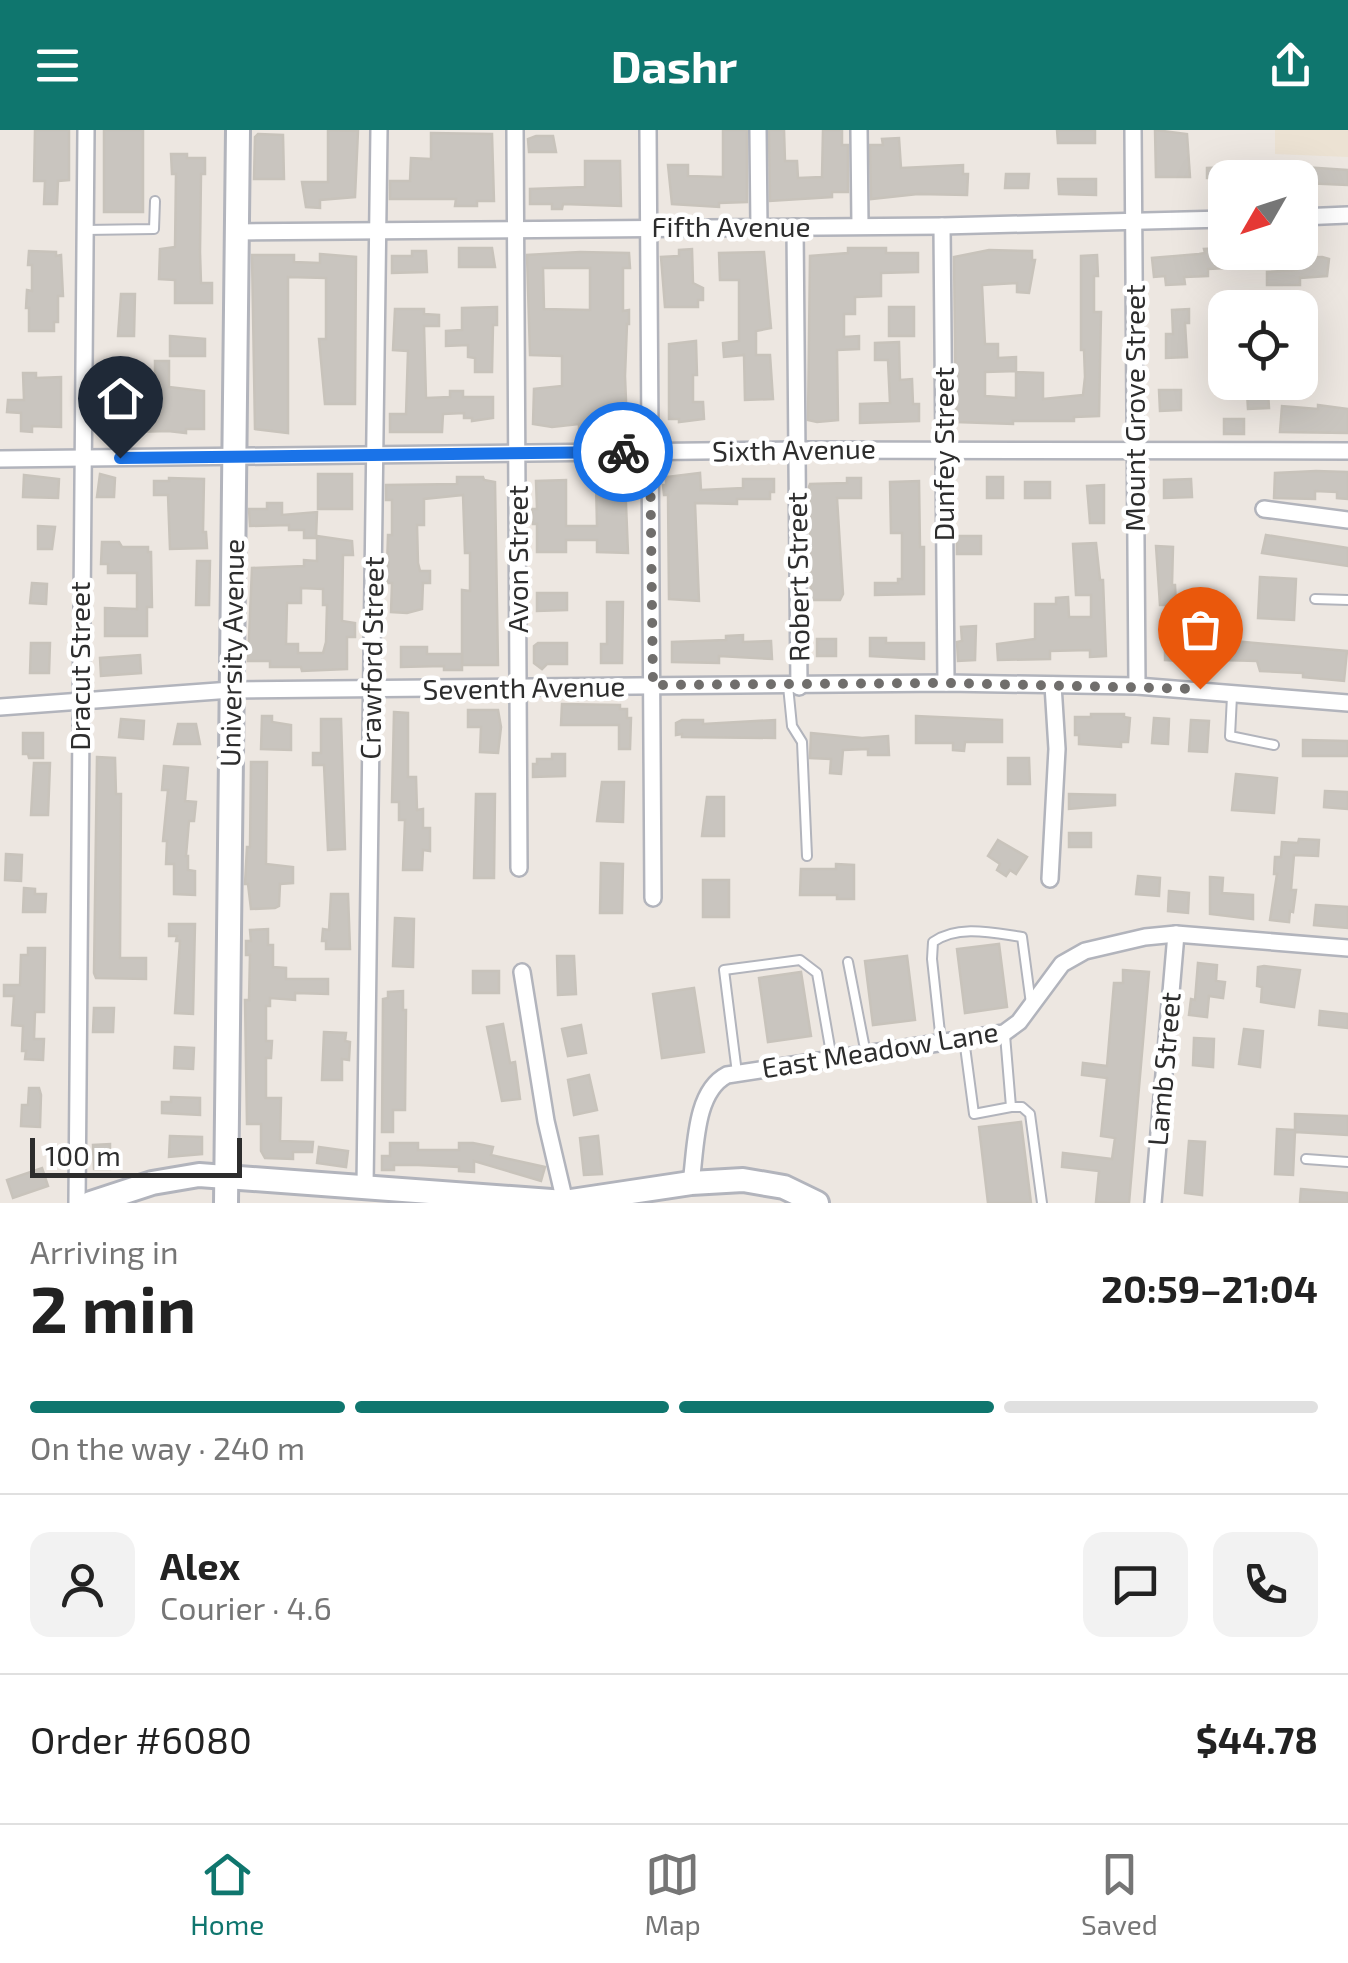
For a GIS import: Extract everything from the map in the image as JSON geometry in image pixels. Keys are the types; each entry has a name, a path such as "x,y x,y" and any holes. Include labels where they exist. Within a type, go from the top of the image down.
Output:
{"main road":[{"name":"University Avenue","path":"226,1203 238,130"},
{"path":"91,1203 164,1181 199,1176 565,1202 691,1183 756,1181 809,1201"}],"street":[{"name":"Dracut Street","path":"77,1203 86,130"},
{"name":"Crawford Street","path":"366,1186 379,130"},
{"name":"Avon Street","path":"516,130 519,868"},
{"path":"648,130 653,898"},
{"path":"758,130 758,228"},
{"path":"859,130 860,226"},
{"name":"Mount Grove Street","path":"1133,130 1137,686"},
{"path":"1318,216 1348,215"},
{"name":"Fifth Avenue","path":"237,232 942,226 1208,220"},
{"name":"Dunfey Street","path":"942,226 946,683"},
{"name":"Robert Street","path":"794,686 795,227"},
{"name":"Sixth Avenue","path":"0,459 943,449 1348,451"},
{"path":"1264,510 1348,520"},
{"name":"Seventh Avenue","path":"0,707 231,690 946,683 1137,686 1348,703"},
{"path":"1050,878 1057,749 1054,685"},
{"name":"East Meadow Lane","path":"691,1183 700,1124 716,1080 737,1073 1004,1033 1019,1022 1055,970 1074,955 1144,937 1176,934 1348,948"},
{"name":"Lamb Street","path":"1153,1203 1176,934"},
{"path":"522,972 546,1121 565,1202"}],"lane":[{"path":"84,230 154,229 155,201"},
{"path":"1315,598 1348,600"},
{"path":"794,686 792,726 802,742 806,856"},
{"path":"1232,691 1230,736 1274,746"},
{"path":"941,1042 932,959 934,942 942,936 980,932 1022,936 1031,1004"},
{"path":"737,1073 724,970 800,960 816,972 832,1059"},
{"path":"848,962 866,1054"},
{"path":"1004,1033 1011,1107"},
{"path":"964,1039 974,1114 1011,1107 1030,1114 1042,1203"},
{"path":"1306,1159 1348,1162"}],"shaded area":[{"path":"1275,130 1348,130 1348,157 1275,154"}],"building":[{"path":"35,130 69,130 69,180 58,181 57,204 44,204 45,181 34,181"},
{"path":"104,130 143,130 143,212 104,212"},
{"path":"328,130 358,131 355,197 320,200 320,208 306,207 302,182 328,182"},
{"path":"723,130 747,130 747,202 719,203 719,207 672,204 668,165 688,165 688,176 723,177"},
{"path":"769,130 784,130 785,161 797,161 798,178 822,177 823,130 842,130 842,145 848,145 848,192 832,192 832,197 770,201"},
{"path":"1057,130 1095,130 1095,143 1058,143"},
{"path":"1155,130 1187,134 1190,177 1156,177"},
{"path":"431,133 492,134 494,201 455,206 456,199 390,199 390,181 410,181 411,158 431,159"},
{"path":"258,134 283,135 284,179 254,179"},
{"path":"553,136 556,152 529,152 528,139"},
{"path":"899,138 901,168 963,165 963,174 968,174 967,195 918,194 871,199 870,145 883,145 882,139"},
{"path":"171,154 205,158 205,174 201,174 201,283 212,283 212,303 175,303 175,280 159,279 160,249 175,247 176,174 172,174"},
{"path":"585,161 620,161 621,206 563,204 562,209 552,209 552,204 530,204 530,189 585,187"},
{"path":"1318,168 1348,170 1348,185 1318,184"},
{"path":"1006,174 1029,174 1028,188 1005,188"},
{"path":"1058,179 1096,179 1096,195 1059,194"},
{"path":"459,248 492,248 495,267 459,267"},
{"path":"848,248 918,253 918,272 881,273 881,296 855,297 855,314 844,314 844,337 859,336 859,349 837,350 838,420 817,422 808,420 810,256 848,253"},
{"path":"692,249 693,283 703,288 703,300 698,300 698,307 665,307 661,257 679,256 679,250"},
{"path":"1204,249 1208,249 1208,276 1184,277 1185,284 1166,285 1165,276 1154,277 1152,258 1205,253"},
{"path":"989,250 1032,251 1035,260 1029,293 1017,292 1017,283 982,285 985,344 998,344 998,358 1016,357 1016,371 985,372 985,396 1016,398 1016,372 1043,373 1043,399 1083,395 1081,256 1097,255 1094,312 1101,312 1099,416 1013,424 956,422 954,257"},
{"path":"29,251 61,255 63,296 58,296 54,331 29,331"},
{"path":"412,251 426,251 427,272 392,273 392,256 412,256"},
{"path":"764,252 771,328 756,331 756,355 770,355 773,399 745,400 744,355 724,357 723,343 739,341 739,280 720,280 719,253"},
{"path":"629,253 630,268 623,268 623,311 629,310 627,425 579,428 579,424 533,424 534,389 562,386 562,356 530,355 527,255","holes":["543,268 590,268 590,310 544,309"]},
{"path":"320,254 356,257 355,404 325,404 319,339 326,339 326,278 288,277 288,433 255,429 252,255 294,255 294,262 320,263"},
{"path":"1318,257 1329,259 1327,276 1300,278 1300,285 1267,285 1267,272 1318,270"},
{"path":"121,294 135,294 134,336 118,336"},
{"path":"497,307 492,372 475,372 475,358 468,357 468,345 446,346 446,331 462,330 462,308"},
{"path":"889,307 914,307 914,336 889,336"},
{"path":"395,309 424,309 424,314 439,315 439,326 424,326 426,398 450,397 450,391 463,391 463,397 493,397 493,418 472,421 464,418 464,413 443,414 442,432 390,432 390,414 406,414 408,351 393,350"},
{"path":"1189,309 1189,323 1185,323 1187,357 1166,358 1166,334 1173,334 1172,310"},
{"path":"170,336 205,339 205,356 170,356"},
{"path":"696,341 693,402 703,402 704,419 679,422 669,419 669,344"},
{"path":"899,342 900,380 912,379 913,404 919,404 919,421 860,423 860,404 890,403 888,360 875,360 875,343"},
{"path":"118,361 134,361 133,382 98,382 98,365 118,365"},
{"path":"155,361 169,361 169,387 204,391 204,429 186,429 186,433 99,433 102,408 132,408 131,395 155,395"},
{"path":"23,373 36,373 36,378 61,377 61,427 32,426 32,432 21,431 21,413 7,412 8,400 24,400"},
{"path":"1159,390 1181,390 1181,410 1160,411"},
{"path":"1247,400 1269,400 1269,408 1248,409"},
{"path":"1318,405 1348,409 1348,433 1280,432 1282,406 1318,409"},
{"path":"1224,419 1244,419 1244,434 1224,434"},
{"path":"1348,472 1348,499 1337,498 1337,492 1315,491 1315,499 1274,498 1275,473"},
{"path":"700,473 701,490 743,488 743,479 774,479 774,492 770,492 770,499 737,499 737,504 695,503 699,601 669,599 668,495 664,495 663,485 666,477"},
{"path":"100,474 115,478 114,497 97,497"},
{"path":"318,474 352,474 352,509 318,509"},
{"path":"24,475 59,479 58,498 23,497"},
{"path":"457,477 483,477 495,482 498,665 462,665 462,590 470,591 463,495 424,499 424,525 417,525 418,563 420,571 430,571 430,583 423,583 422,609 391,612 392,583 387,583 387,566 392,500 386,500 386,485 457,484"},
{"path":"987,477 1003,477 1003,498 987,498"},
{"path":"847,478 861,478 861,498 837,498 843,594 840,600 811,600 809,487 847,483"},
{"path":"204,479 203,532 207,548 170,549 168,495 154,495 154,481"},
{"path":"1191,479 1192,497 1164,498 1164,480"},
{"path":"566,480 566,526 597,526 596,481 625,480 628,553 597,552 597,540 566,540 566,552 537,552 537,524 533,524 532,509 537,509 536,481"},
{"path":"919,481 924,594 875,595 875,583 898,583 902,579 902,533 891,533 890,482"},
{"path":"1025,482 1050,482 1050,498 1025,498"},
{"path":"1104,485 1104,523 1090,523 1087,486"},
{"path":"267,503 282,503 282,515 317,512 316,538 304,538 304,530 289,530 289,525 250,526 249,509 267,509"},
{"path":"38,526 55,527 52,549 38,549"},
{"path":"1266,535 1348,548 1348,566 1262,553"},
{"path":"317,536 352,541 353,555 343,555 342,621 355,623 355,637 347,637 347,669 302,671 301,667 270,667 270,661 248,661 252,568 304,566 304,560 317,561","holes":["301,588 323,589 323,605 327,605 323,653 298,653 298,644 286,644 287,603 301,603"]},
{"path":"957,536 981,536 981,554 957,554"},
{"path":"102,542 148,547 151,552 152,607 147,607 147,636 105,636 105,608 137,609 137,573 108,573 108,564 101,564"},
{"path":"1096,543 1103,580 1106,656 1090,657 1090,650 1050,651 1050,659 998,660 997,644 1035,639 1035,604 1056,604 1056,598 1068,597 1069,617 1091,617 1091,595 1076,595 1073,544"},
{"path":"1156,546 1173,547 1176,605 1160,605"},
{"path":"197,561 210,561 209,605 196,605"},
{"path":"1260,577 1296,579 1294,620 1258,618"},
{"path":"32,583 47,584 46,604 30,603"},
{"path":"537,593 567,593 567,610 537,611"},
{"path":"607,602 623,602 622,663 601,663 601,644 607,644"},
{"path":"976,626 975,660 958,661 961,627"},
{"path":"743,635 743,642 771,641 772,659 719,656 719,663 672,662 672,642 726,640 726,636"},
{"path":"870,638 886,638 886,643 924,643 924,659 870,656"},
{"path":"817,639 836,639 836,656 817,656"},
{"path":"1199,639 1199,662 1165,660 1165,641"},
{"path":"1222,640 1347,651 1344,681 1303,677 1303,673 1260,671 1257,661 1222,660"},
{"path":"31,643 50,643 49,673 30,673"},
{"path":"567,643 567,664 547,664 542,669 534,663 534,646"},
{"path":"401,647 427,647 427,654 462,654 462,670 444,670 444,666 401,667"},
{"path":"140,655 141,673 101,676 100,658"},
{"path":"562,704 620,705 620,709 627,709 627,718 631,718 630,749 619,749 619,725 561,725"},
{"path":"468,710 498,710 498,753 480,752 481,727 468,727"},
{"path":"394,712 408,713 408,777 416,777 417,810 423,809 423,828 430,828 430,851 423,850 422,870 403,870 405,820 399,820 399,802 392,802"},
{"path":"1124,714 1130,718 1128,742 1121,742 1121,747 1079,744 1075,717"},
{"path":"262,716 291,725 291,750 261,749"},
{"path":"916,716 1002,720 1002,742 965,742 964,751 953,750 953,743 916,743"},
{"path":"1154,718 1169,719 1168,744 1152,743"},
{"path":"121,719 144,721 143,739 119,737"},
{"path":"321,719 341,719 345,849 328,850 324,765 313,765 313,753 321,753"},
{"path":"703,720 703,724 775,720 775,738 682,737 676,735 676,723"},
{"path":"1191,720 1209,721 1207,752 1189,751"},
{"path":"178,724 196,724 200,744 174,744"},
{"path":"23,733 43,733 43,758 23,754"},
{"path":"811,733 862,738 888,736 889,755 868,755 868,749 843,750 841,774 830,773 831,759 810,758"},
{"path":"1303,740 1348,741 1348,756 1303,756"},
{"path":"552,754 565,754 565,776 533,777 537,759 552,759"},
{"path":"97,757 115,758 116,794 121,794 120,958 146,958 146,979 96,978 94,973"},
{"path":"1008,758 1029,758 1030,784 1008,784"},
{"path":"251,762 267,762 266,864 293,867 293,883 280,884 279,906 275,908 251,909 245,884 250,847"},
{"path":"34,763 50,763 48,815 31,815"},
{"path":"164,766 188,768 185,801 196,802 194,821 189,821 186,856 188,870 195,871 195,895 174,894 174,864 166,864 167,841 163,841 168,790 162,790"},
{"path":"1236,774 1277,778 1274,813 1232,810"},
{"path":"602,782 624,782 623,822 597,821"},
{"path":"1325,791 1348,792 1348,809 1324,807"},
{"path":"476,794 495,794 494,878 474,878"},
{"path":"1069,794 1115,795 1115,805 1069,809"},
{"path":"707,797 724,797 724,836 702,836"},
{"path":"1069,833 1091,833 1091,847 1069,847"},
{"path":"1299,839 1319,840 1318,856 1294,855 1293,912 1290,911 1289,922 1270,920 1277,874 1275,857 1281,857 1282,842 1298,843"},
{"path":"998,840 1027,857 1016,874 1010,870 1006,876 997,870 1000,864 988,856"},
{"path":"6,854 22,855 21,881 5,880"},
{"path":"601,863 623,864 622,913 600,913"},
{"path":"836,864 854,865 854,899 800,895 801,869 836,869"},
{"path":"1138,876 1160,878 1159,896 1136,894"},
{"path":"1210,877 1223,878 1222,893 1253,895 1253,919 1210,914"},
{"path":"703,880 729,880 729,917 703,917"},
{"path":"24,888 46,894 45,912 23,912"},
{"path":"1169,891 1189,893 1188,913 1168,911"},
{"path":"331,894 348,894 350,949 326,949 326,941 322,941 323,929 329,930"},
{"path":"1316,905 1348,907 1348,928 1314,925"},
{"path":"395,918 414,919 413,967 393,966"},
{"path":"169,924 195,924 193,1014 175,1013 180,941 176,941 177,936 169,936"},
{"path":"268,929 273,967 286,968 286,979 328,979 328,994 295,993 295,1000 270,998 270,1006 266,1006 266,1041 272,1041 271,1058 266,1058 266,1098 281,1098 280,1141 313,1142 312,1152 293,1152 293,1159 265,1158 261,1151 261,1124 247,1124 245,1000 249,1000 250,955 246,955 246,941 251,941 250,930"},
{"path":"999,944 1007,1007 965,1013 957,949"},
{"path":"28,948 45,948 44,1012 35,1012 34,1039 44,1039 43,1060 25,1059 23,1026 12,1025 14,996 4,996 4,985 20,985 21,955 28,955"},
{"path":"557,956 574,956 576,994 558,995"},
{"path":"907,956 915,1020 873,1025 865,961"},
{"path":"1198,963 1217,965 1216,981 1225,982 1223,998 1209,996 1207,1017 1189,1015 1191,999 1195,1000"},
{"path":"1258,967 1300,970 1294,1007 1261,1002"},
{"path":"1123,970 1149,972 1129,1203 1096,1202 1099,1171 1062,1167 1063,1153 1112,1159 1115,1138 1101,1136 1107,1078 1082,1075 1083,1063 1107,1066 1114,983 1123,983"},
{"path":"473,971 499,971 499,993 473,993"},
{"path":"801,972 811,1036 768,1042 759,978"},
{"path":"694,988 704,1052 662,1058 653,994"},
{"path":"403,991 405,1110 393,1110 393,1132 382,1132 383,999 388,998 388,992"},
{"path":"94,1008 114,1008 113,1032 93,1032"},
{"path":"1320,1011 1348,1014 1348,1028 1319,1025"},
{"path":"503,1024 510,1063 515,1062 520,1099 502,1101 487,1027"},
{"path":"581,1025 586,1053 568,1056 562,1029"},
{"path":"1244,1029 1263,1031 1260,1067 1239,1064"},
{"path":"324,1032 346,1033 345,1041 350,1042 349,1060 342,1059 342,1080 322,1080"},
{"path":"1194,1038 1214,1039 1213,1067 1193,1065"},
{"path":"175,1047 194,1048 193,1069 174,1068"},
{"path":"589,1075 597,1110 574,1115 568,1080"},
{"path":"29,1088 39,1088 41,1095 40,1127 21,1126 22,1105 28,1105"},
{"path":"171,1097 200,1098 200,1115 162,1113 162,1102 171,1102"},
{"path":"1295,1114 1348,1116 1348,1135 1295,1132 1293,1175 1275,1174 1277,1129 1295,1130"},
{"path":"1021,1122 1031,1203 988,1203 979,1127"},
{"path":"170,1136 202,1137 202,1154 169,1157"},
{"path":"598,1136 602,1174 584,1175 580,1138"},
{"path":"1189,1141 1205,1142 1202,1195 1185,1193"},
{"path":"390,1143 418,1143 418,1150 459,1150 459,1143 473,1143 493,1147 491,1155 545,1167 541,1181 474,1161 474,1172 459,1171 459,1167 418,1165 394,1165 394,1170 382,1170 382,1156 390,1156"},
{"path":"110,1144 110,1169 94,1169 93,1145"},
{"path":"319,1147 348,1151 346,1167 317,1163"},
{"path":"42,1168 48,1186 13,1198 7,1180"},
{"path":"1301,1189 1348,1193 1348,1203 1300,1202"}],"way so far":[{"path":"623,452 650,452 653,685 946,683 1200,689"}],"route":[{"path":"120,458 623,452"}]}
